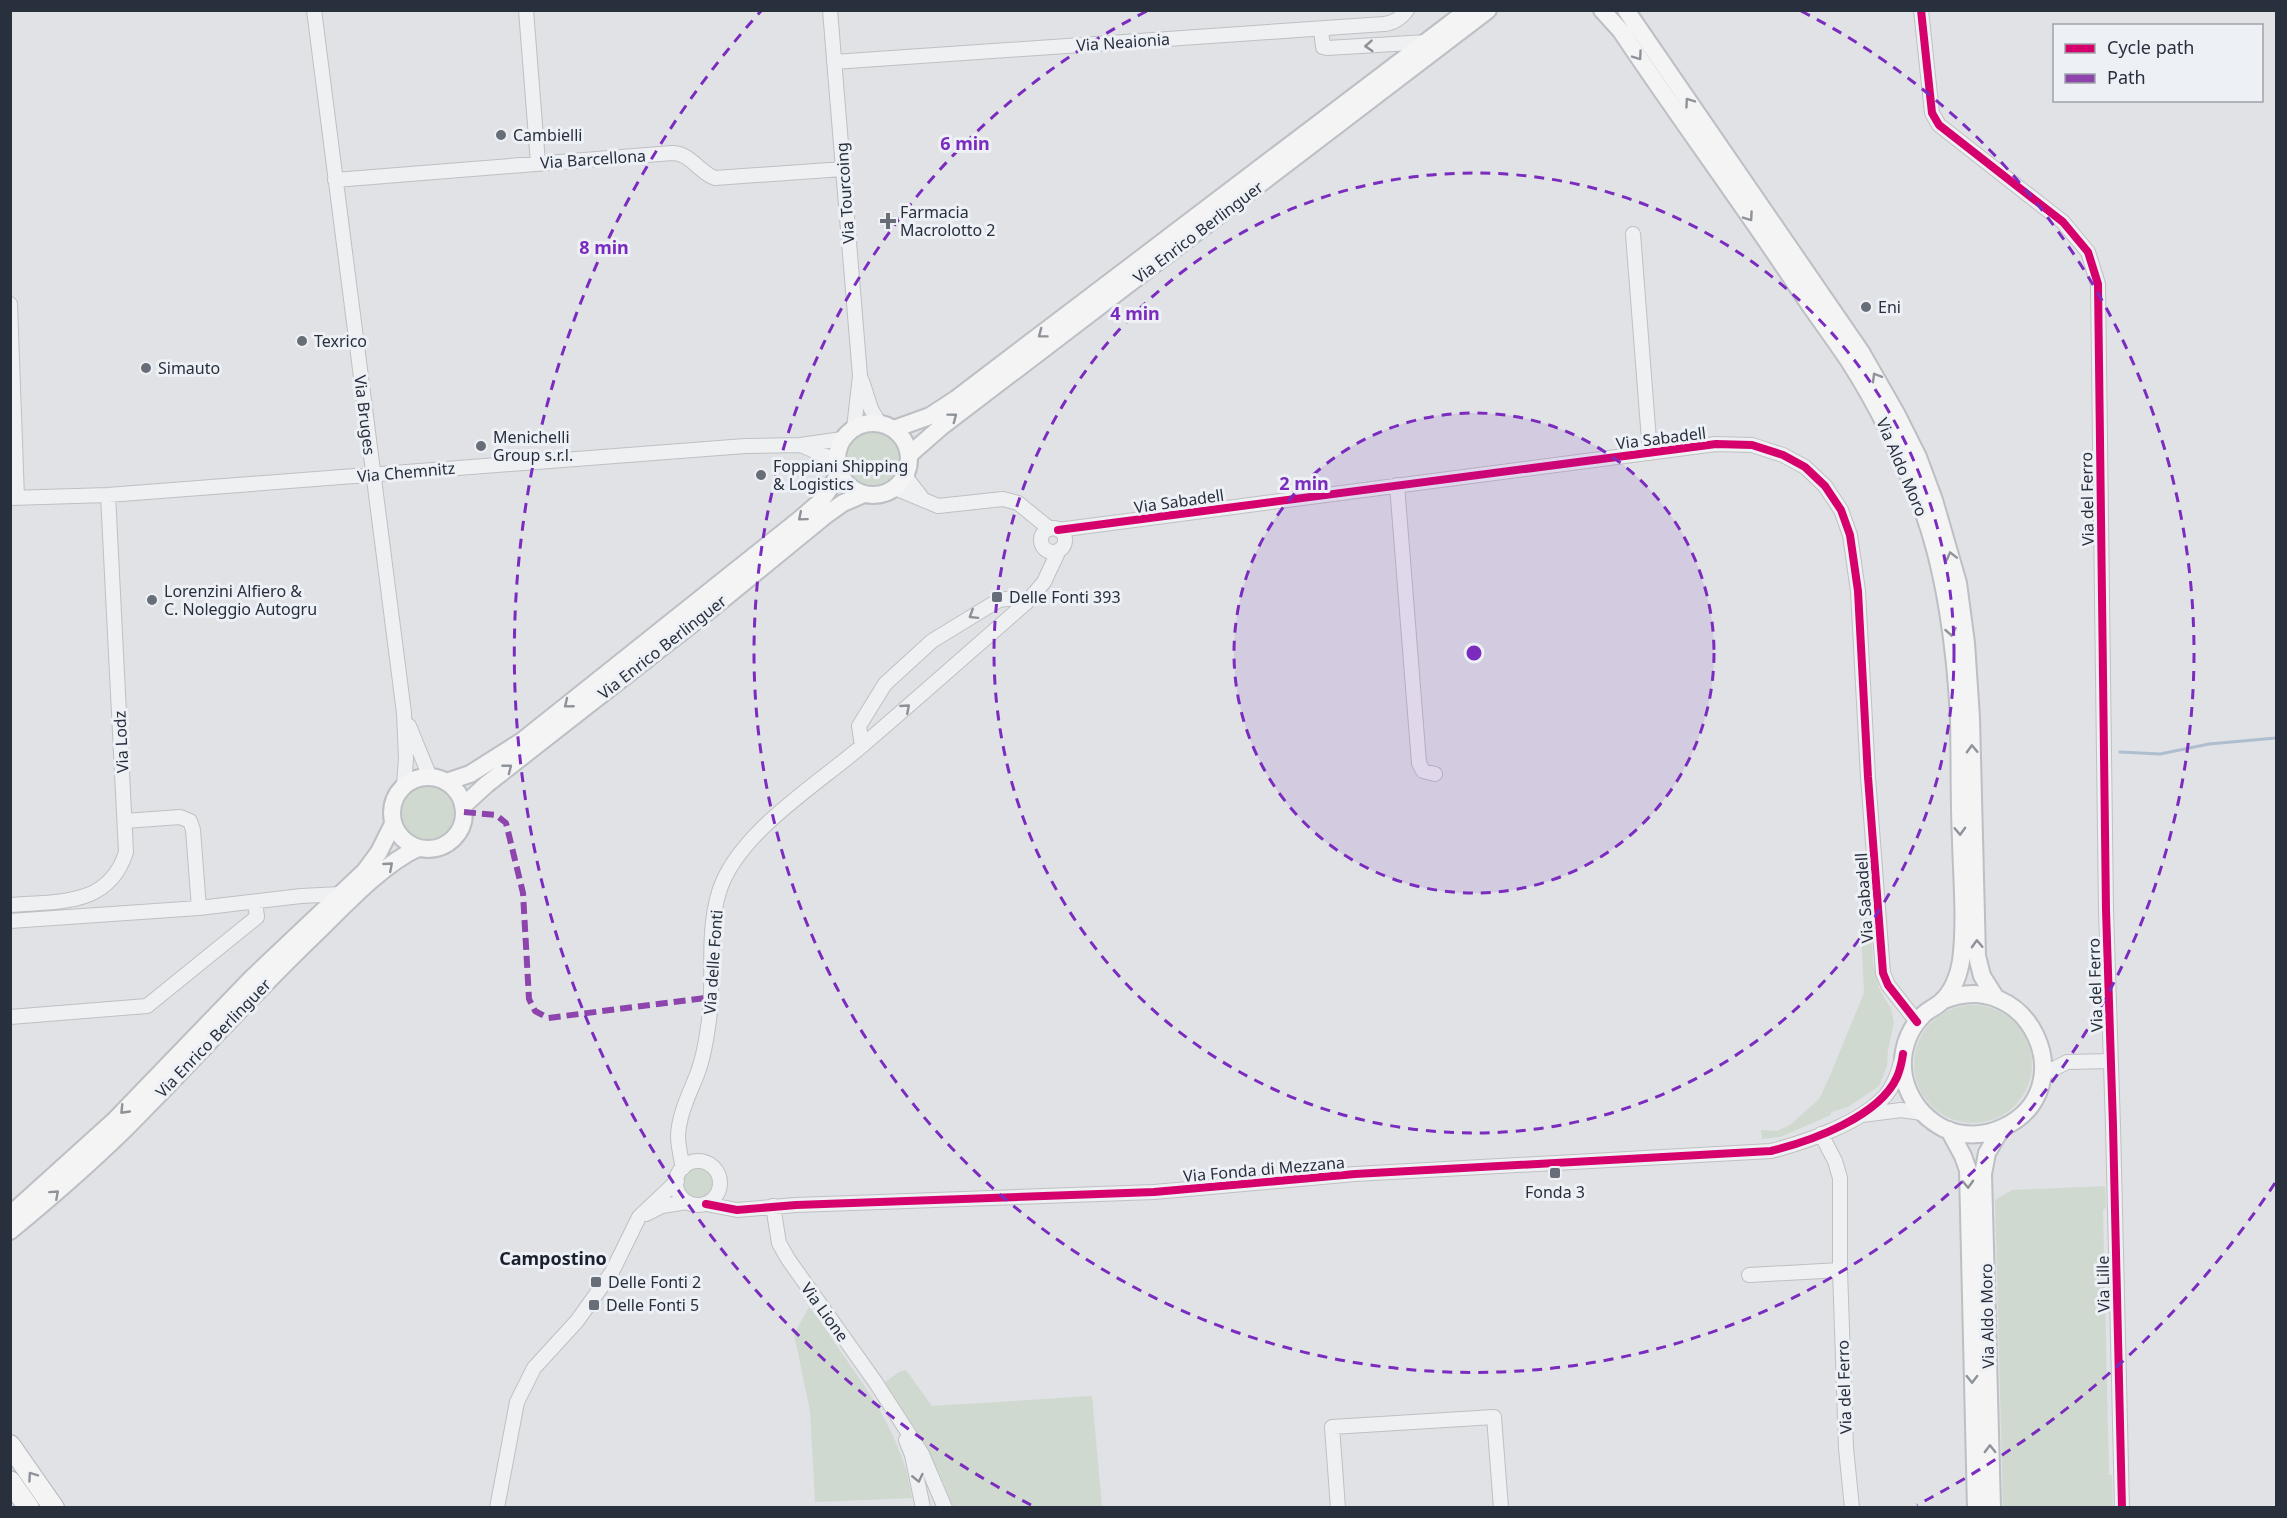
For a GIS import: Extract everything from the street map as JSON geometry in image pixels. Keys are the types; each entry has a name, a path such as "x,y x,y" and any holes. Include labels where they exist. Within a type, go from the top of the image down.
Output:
{"highway":[{"path":"10,1445 54,1508"},
{"path":"10,1481 29,1508"}],"main road":[{"name":"Via Enrico Berlinguer","path":"10,1215 114,1121 244,985 375,859 393,824 393,805 404,785 417,778 438,779 470,774 522,741 820,501 838,467 838,450 848,434 863,424 886,426 930,416 956,399 1468,10"},
{"name":"Via Enrico Berlinguer","path":"909,455 941,427 1488,10"},
{"name":"Via Aldo Moro","path":"1602,10 1621,31 1848,360 1884,421 1922,506 1943,587 1953,644 1959,719 1962,953 1959,972 1942,1001"},
{"name":"Via Aldo Moro","path":"1626,10 1861,352 1918,456 1947,537 1958,583 1966,643 1971,730 1977,956 1982,976 1996,998"},
{"path":"886,426 904,440 909,455 900,482"},
{"path":"838,467 849,486 864,494"},
{"name":"Via Enrico Berlinguer","path":"10,1231 53,1196 123,1131 261,986 394,861 417,848 434,849 450,842 460,829 463,820 463,806 488,784 826,515 843,503 864,494 880,495 900,482"},
{"path":"438,779 458,793 463,806"},
{"path":"393,824 400,837 417,848"},
{"name":"Via Aldo Moro","path":"1971,994 1996,998 2017,1010 2028,1021 2036,1035 2042,1052 2042,1075 2037,1094 2017,1119 2001,1129 1979,1134 1949,1130 1922,1113 1906,1085 1903,1070 1904,1054 1910,1034 1926,1011 1942,1001 1955,996 1971,994"},
{"name":"Via Aldo Moro","path":"1992,1508 1983,1174 1987,1153 2001,1129"},
{"name":"Via Aldo Moro","path":"1949,1130 1968,1170 1976,1508"}],"street":[{"name":"Via Bruges","path":"314,10 404,713 406,759 404,785"},
{"path":"526,10 538,163"},
{"name":"Via Tourcoing","path":"830,10 860,376 871,409 886,426"},
{"name":"Via Neaionia","path":"834,62 1391,23 1407,10"},
{"name":"Via del Ferro","path":"1921,10 1932,113 1939,125 2063,222 2088,252 2098,284 2106,910 2111,1061"},
{"path":"1321,29 1321,43 1327,48 1427,42"},
{"name":"Via Barcellona","path":"335,180 672,153 686,155 708,176 715,178 843,169"},
{"path":"1633,234 1650,453"},
{"path":"10,304 14,498"},
{"name":"Via Tourcoing","path":"848,434 860,376"},
{"name":"Via Chemnitz","path":"14,498 108,495 745,446 801,445 848,434"},
{"name":"Via Sabadell","path":"1054,543 1082,528 1716,444 1752,445 1784,455 1805,467 1824,486 1841,510 1850,535 1858,591 1868,777 1883,973 1888,985 1917,1022"},
{"name":"Via Chemnitz","path":"801,445 838,467"},
{"path":"900,482 934,505 1009,500 1018,503 1054,543"},
{"path":"1397,485 1419,763 1423,771 1435,774"},
{"name":"Via Lodz","path":"10,904 73,899 92,894 110,881 126,852 108,495"},
{"name":"Via delle Fonti","path":"683,1168 678,1138 681,1112 698,1070 708,1030 713,997 710,958 712,922 719,891 732,862 754,835 862,746 1027,602 1040,589 1054,543"},
{"path":"862,746 859,726 885,684 932,641 999,600 1014,598 1027,602"},
{"name":"Via Bruges","path":"404,713 417,749 438,779"},
{"path":"125,821 180,817 190,821 193,830 199,908"},
{"path":"10,921 199,908 341,894"},
{"path":"10,1017 147,1006 257,917 255,902"},
{"path":"2042,1052 2067,1062 2111,1061"},
{"path":"1821,1134 1860,1115 1886,1094 1898,1077 1904,1054"},
{"name":"Via Lille","path":"2111,1061 2122,1508"},
{"path":"2042,1075 2067,1062"},
{"path":"1860,1115 1901,1110 1922,1113"},
{"path":"679,1127 689,1146 702,1162"},
{"name":"Via del Ferro","path":"1821,1134 1835,1161 1840,1178 1840,1270 1846,1448 1852,1508"},
{"name":"Via Fonda di Mezzana","path":"706,1204 737,1210 773,1206 1154,1192 1355,1174 1771,1151 1821,1134"},
{"path":"497,1508 517,1402 534,1368 577,1321 612,1272 639,1217 677,1181 683,1168 689,1164 702,1162 717,1172 719,1190 712,1201 700,1205 687,1202 662,1206 639,1217"},
{"path":"677,1181 679,1193 687,1202"},
{"path":"719,1190 737,1210"},
{"name":"Via Lione","path":"773,1206 779,1243 788,1259 876,1383 922,1454 945,1508"},
{"path":"1749,1275 1840,1270"},
{"name":"Via Lione","path":"893,1411 912,1455 923,1508"},
{"path":"1338,1508 1332,1428 1494,1417 1501,1508"}],"shaded area":[{"path":"868,431 878,431 893,439 899,448 901,459 899,470 893,479 878,487 868,487 857,482 850,475 845,464 845,454 850,443 857,436"},
{"path":"422,786 432,786 447,794 453,803 455,814 453,825 447,834 432,842 422,842 411,837 404,830 399,819 399,809 404,798 411,791"},
{"path":"1860,905 1870,908 1873,962 1879,988 1891,1009 1894,1022 1887,1066 1879,1086 1848,1107 1831,1112 1831,1115 1780,1137 1762,1139 1761,1130 1777,1131 1790,1125 1819,1099 1829,1078 1864,993"},
{"path":"1973,1005 1996,1009 2015,1022 2028,1041 2032,1064 2028,1087 2015,1106 1996,1119 1973,1123 1950,1119 1931,1106 1918,1087 1914,1064 1918,1041 1931,1022 1950,1009"},
{"path":"698,1168 704,1169 712,1177 712,1189 704,1197 698,1198 692,1197 684,1189 683,1183 684,1177 692,1169"},
{"path":"2105,1186 2106,1208 2103,1210 2109,1475 2112,1475 2113,1507 2003,1507 1995,1200 2012,1190"},
{"path":"809,1307 864,1386 885,1421 902,1458 912,1498 815,1502 810,1411 794,1334"},
{"path":"906,1370 932,1406 1092,1396 1102,1507 953,1507 940,1474 923,1443 884,1383 899,1372"}],"waterway":[{"path":"2120,752 2160,754 2209,744 2276,738"}],"marked path":[{"path":"464,812 496,815 506,823 523,893 529,999 535,1011 548,1018 713,997"}],"cycle path":[{"path":"1921,10 1932,113 1939,125 2063,222 2088,252 2098,284 2106,910 2122,1508"},
{"path":"1058,530 1716,444 1752,445 1783,455 1805,467 1825,486 1841,510 1850,535 1858,591 1868,777 1883,973 1888,985 1917,1022"},
{"path":"706,1204 737,1210 796,1205 1154,1192 1355,1174 1771,1151 1824,1134 1860,1115 1875,1104 1888,1091 1897,1077 1903,1054"}],"place":[{"name":"Cambielli","path":"501,135"},
{"name":"Farmacia Macrolotto 2","path":"888,221"},
{"name":"Eni","path":"1866,307"},
{"name":"Texrico","path":"302,341"},
{"name":"Simauto","path":"146,368"},
{"name":"Menichelli Group s.r.l.","path":"481,446"},
{"name":"Foppiani Shipping & Logistics","path":"761,475"},
{"name":"Delle Fonti 393","path":"997,597"},
{"name":"Lorenzini Alfiero & C. Noleggio Autogru","path":"152,600"},
{"name":"Fonda 3","path":"1555,1173"},
{"name":"Delle Fonti 2","path":"596,1282"},
{"name":"Delle Fonti 5","path":"594,1305"}],"district":[{"name":"Campostino","path":"553,1259"}]}
